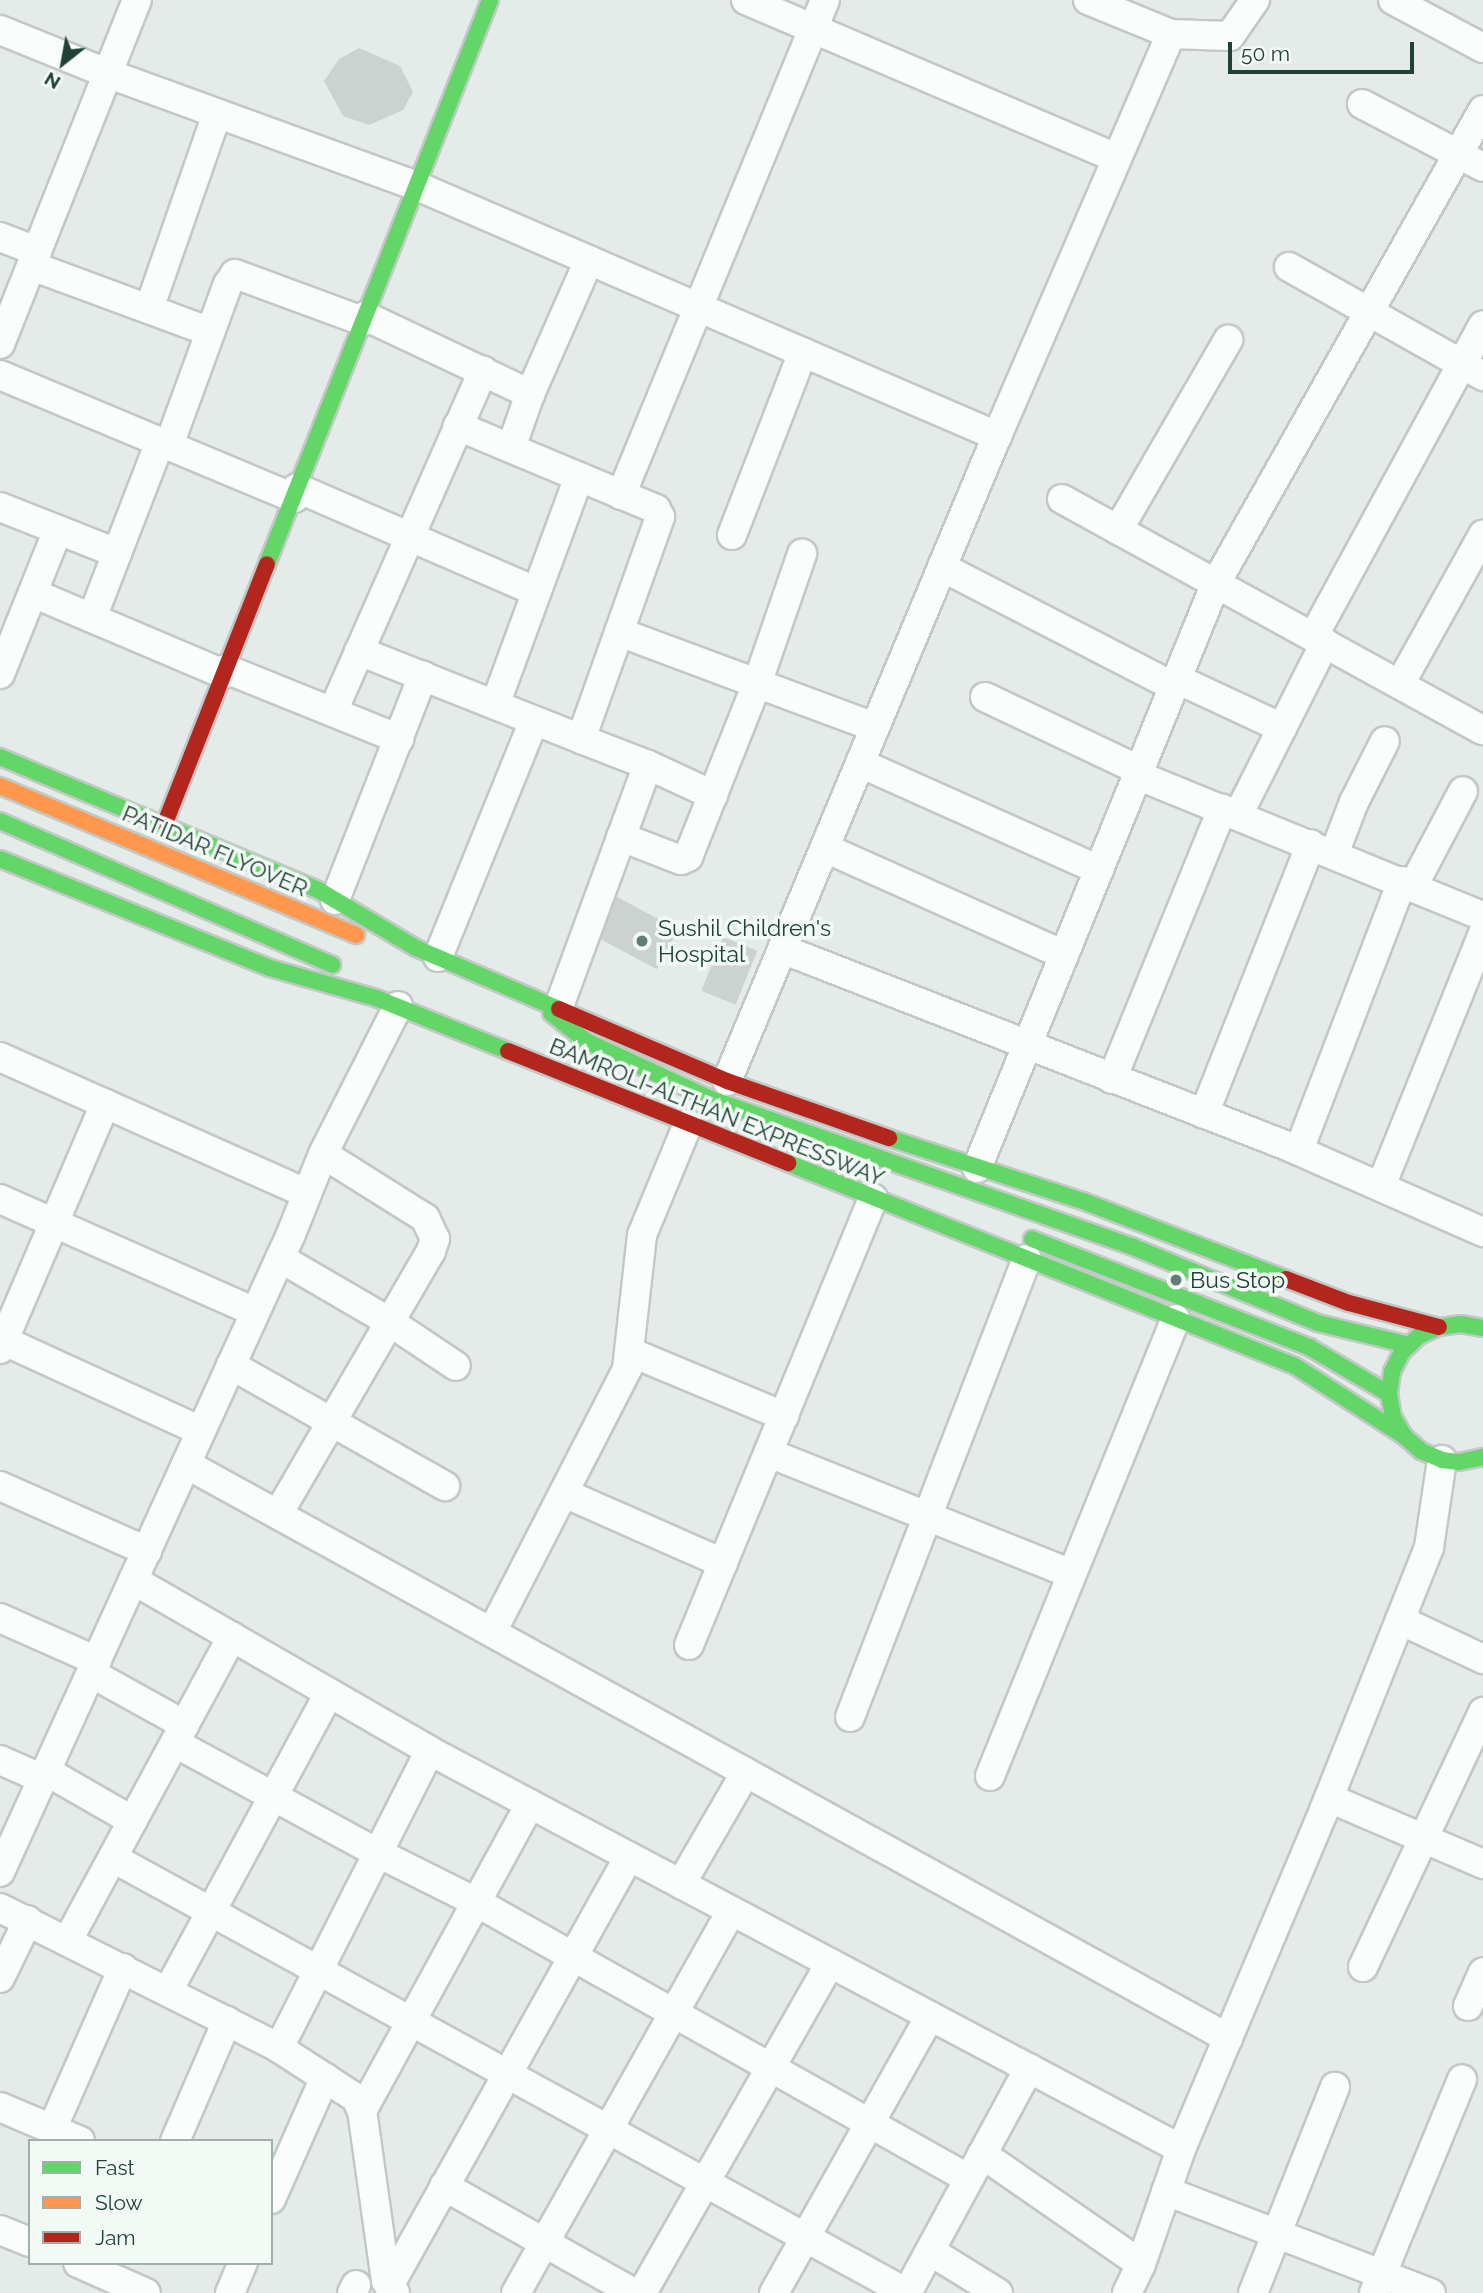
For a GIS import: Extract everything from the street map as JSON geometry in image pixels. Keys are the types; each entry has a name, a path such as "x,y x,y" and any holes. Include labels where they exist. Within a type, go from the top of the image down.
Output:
{"main road":[{"path":"165,823 490,0"},
{"path":"0,757 165,823 335,900 427,953 727,1082 977,1168 1083,1201 1349,1303 1439,1327"},
{"name":"PATIDAR FLYOVER","path":"0,786 356,935 427,953"},
{"path":"0,821 332,965 387,1002"},
{"name":"BAMROLI-ALTHAN EXPRESSWAY","path":"0,859 270,968 387,1002 1295,1366 1404,1436 1421,1451 1442,1460"},
{"path":"547,1005 586,1041 712,1099 1131,1246 1318,1323 1409,1345"},
{"path":"517,1056 568,1059 821,1158"},
{"path":"1012,1231 1309,1347 1389,1394"},
{"path":"1404,1436 1393,1416 1389,1394 1392,1372 1409,1345 1419,1336 1439,1327 1461,1324 1483,1328"},
{"path":"1442,1460 1481,1460"}],"street":[{"path":"0,344 137,0"},
{"path":"746,0 814,26 1118,158"},
{"path":"621,495 825,0"},
{"path":"1088,0 1171,34 1230,36 1255,0"},
{"path":"1393,0 1483,48"},
{"path":"0,30 109,74 417,186 997,436"},
{"path":"727,1082 997,436 1171,34"},
{"path":"1362,104 1471,161"},
{"path":"977,1168 1216,583 1370,313 1471,161 1483,110"},
{"path":"149,309 217,114"},
{"path":"0,237 34,259 149,309 210,332"},
{"path":"511,448 530,394 589,260"},
{"path":"1289,267 1472,370"},
{"path":"92,618 231,278 240,274 364,318 530,394"},
{"path":"1112,1079 1230,812 1282,728 1319,640 1472,370 1483,324"},
{"path":"1118,530 1228,340"},
{"path":"732,535 803,352"},
{"path":"333,711 483,371"},
{"path":"0,374 164,444 409,536 535,591"},
{"path":"458,426 656,509 660,517 581,739"},
{"path":"495,705 579,477"},
{"path":"1062,499 1483,730"},
{"path":"0,507 117,553"},
{"path":"0,674 58,530"},
{"path":"1400,684 1483,535"},
{"path":"621,837 681,860 688,857 758,684 802,554"},
{"path":"942,566 1175,682 1282,728"},
{"path":"33,593 399,739"},
{"path":"619,632 875,727"},
{"path":"359,651 648,765 713,794"},
{"path":"335,900 423,676"},
{"path":"985,697 1138,772 1483,916"},
{"path":"427,953 534,721"},
{"path":"1204,1114 1323,849 1354,802 1385,741"},
{"path":"860,763 1098,870"},
{"path":"547,1005 621,837 648,765"},
{"path":"1298,1150 1408,884 1463,791"},
{"path":"825,848 1064,955"},
{"path":"1381,1186 1483,934"},
{"path":"782,949 1298,1150 1483,1231"},
{"path":"0,1872 280,1258 387,1002"},
{"path":"0,1057 307,1194"},
{"path":"105,1104 1,1343 201,1431"},
{"path":"492,1632 620,1386 630,1352 642,1235 688,1124"},
{"path":"278,1514 431,1251 435,1239 425,1219 323,1154"},
{"path":"690,1645 873,1198"},
{"path":"0,1199 255,1312"},
{"path":"280,1258 390,1322 456,1366"},
{"path":"850,1717 1027,1259"},
{"path":"990,1776 1176,1319"},
{"path":"630,1352 784,1416"},
{"path":"231,1365 333,1420 445,1486"},
{"path":"769,1453 1072,1574"},
{"path":"1127,2293 1141,2264 1181,2149 1329,1798 1429,1547 1442,1460"},
{"path":"186,1464 1228,2038"},
{"path":"0,1486 147,1550"},
{"path":"564,1493 723,1563"},
{"path":"133,1580 430,1751 1181,2149"},
{"path":"0,1618 94,1667 180,1734 273,1796 476,1902 870,2124 976,2167 1141,2264"},
{"path":"1399,1620 1483,1659"},
{"path":"68,1940 232,1637"},
{"path":"169,1991 329,1693"},
{"path":"1363,1967 1483,1712"},
{"path":"279,2048 430,1751"},
{"path":"0,1760 45,1775 133,1821"},
{"path":"681,1884 746,1772"},
{"path":"1329,1798 1483,1864"},
{"path":"362,2111 530,1804"},
{"path":"392,2290 444,2186 629,1856"},
{"path":"113,1858 907,2293 1029,2068"},
{"path":"0,1908 279,2048 356,2098 362,2111 392,2290"},
{"path":"516,2293 731,1911"},
{"path":"0,1978 28,1920"},
{"path":"642,2293 830,1963"},
{"path":"52,2129 123,1968"},
{"path":"1468,2006 1483,1972"},
{"path":"774,2293 930,2016"},
{"path":"176,2139 227,2021"},
{"path":"273,2195 326,2077"},
{"path":"1377,2283 1462,2079"},
{"path":"1253,2293 1335,2087"},
{"path":"0,2107 75,2139"},
{"path":"444,2186 634,2293"},
{"path":"1166,2191 1277,2233 1377,2283 1431,2293"},
{"path":"0,2230 28,2241"},
{"path":"930,2251 998,2293"},
{"path":"83,2265 146,2293"},
{"path":"230,2293 242,2265"}],"building":[{"path":"359,48 400,66 413,92 403,110 369,125 343,116 324,81 339,59"},
{"path":"617,897 678,929 657,969 596,937"},
{"path":"723,937 757,951 736,1005 701,991"}],"traffic: fast":[{"path":"267,564 490,0"},
{"path":"0,757 320,891 416,948 559,1009"},
{"path":"0,821 332,965"},
{"path":"0,859 270,968 376,998 508,1051"},
{"path":"551,1013 586,1041 711,1099 1131,1246 1318,1323 1409,1345"},
{"path":"889,1138 1083,1201 1286,1279"},
{"path":"788,1163 1295,1366 1404,1436"},
{"path":"1032,1239 1309,1347 1389,1394"},
{"path":"1483,1328 1461,1324 1439,1327 1419,1336 1402,1352 1392,1372 1389,1394 1393,1417 1404,1436 1421,1451 1442,1460 1459,1462 1483,1457"}],"traffic: slow":[{"path":"0,786 356,935"}],"traffic: jam":[{"path":"165,823 267,564"},
{"path":"559,1009 727,1081 889,1138"},
{"path":"508,1051 788,1163"},
{"path":"1286,1279 1349,1303 1439,1327"}],"place":[{"name":"Sushil Children's Hospital","path":"642,941"},
{"name":"Bus Stop","path":"1176,1280"}]}
